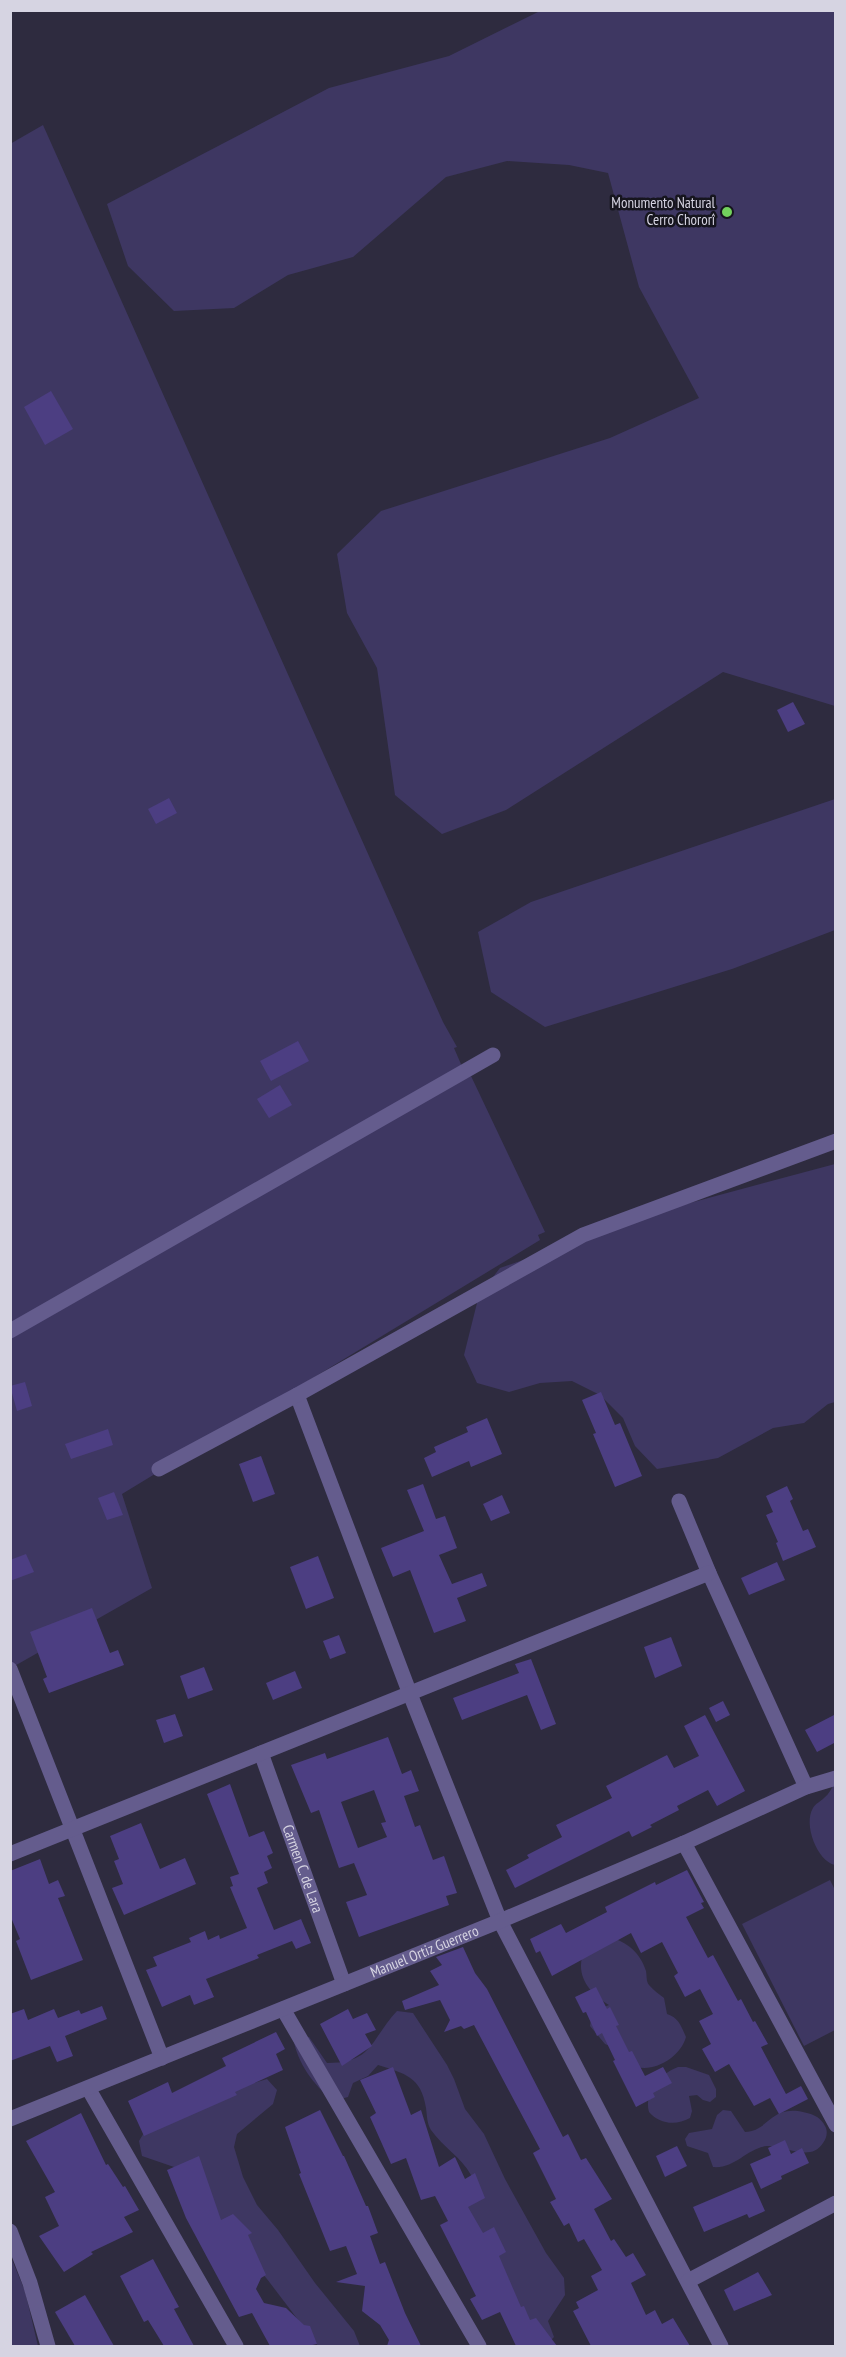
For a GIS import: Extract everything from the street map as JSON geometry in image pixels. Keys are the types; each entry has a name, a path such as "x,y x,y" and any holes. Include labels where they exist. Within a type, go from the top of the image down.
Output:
{"street":[{"path":"10,1331 493,1055"},
{"path":"159,1469 584,1235 836,1141"},
{"path":"297,1395 410,1694 500,1921 721,2346"},
{"path":"679,1500 709,1573 806,1787"},
{"path":"10,1854 709,1573"},
{"path":"10,1669 162,2058"},
{"name":"Carmen C. de Lara","path":"261,1753 344,1984"},
{"name":"Manuel Ortiz Guerrero","path":"10,2119 500,1921 684,1843 806,1787 836,1778"},
{"path":"684,1843 836,2125"},
{"path":"283,2009 479,2346"},
{"path":"88,2088 236,2346"},
{"path":"688,2281 836,2203"},
{"path":"10,2231 30,2283 48,2346"}],"shaded area":[{"path":"540,11 835,11 835,706 723,672 506,810 442,834 395,795 377,668 347,613 337,554 381,511 610,438 699,398 639,287 608,173 569,165 507,161 446,177 353,257 288,275 234,308 174,311 128,266 107,204 329,88 449,56"},
{"path":"43,125 443,1022 457,1047 454,1048 467,1078 471,1076 545,1232 538,1235 540,1240 122,1494 152,1588 11,1668 10,144"},
{"path":"835,799 835,930 732,969 545,1027 491,992 478,932 531,902"},
{"path":"835,1164 835,1402 828,1404 804,1423 773,1428 718,1458 657,1469 635,1446 623,1418 600,1395 572,1381 540,1383 509,1392 477,1383 464,1355 479,1295 500,1268 675,1207"},
{"path":"835,1782 835,1865 823,1857 813,1841 810,1815 815,1805 827,1795"},
{"path":"830,1880 836,1892 835,2030 804,2046 742,1924"},
{"path":"609,1937 627,1945 640,1958 648,1983 664,1998 667,2014 677,2020 686,2037 679,2050 660,2065 637,2067 623,2049 624,2042 612,2047 605,2044 590,2026 596,2013 609,2005 596,1996 587,1985 582,1972 582,1957"},
{"path":"397,2011 413,2013 447,2065 465,2109 484,2134 505,2179 546,2253 564,2278 565,2295 548,2321 554,2337 545,2346 530,2339 465,2205 471,2175 431,2130 424,2097 416,2083 404,2074 378,2065 368,2076 353,2083 348,2097 333,2101 313,2080 295,2047 293,2038 309,2037 327,2063 354,2059 369,2048"},
{"path":"678,2067 686,2067 709,2075 716,2089 716,2097 710,2102 697,2095 689,2096 692,2111 690,2118 674,2123 653,2116 649,2112 648,2104 655,2084 665,2074"},
{"path":"267,2079 277,2090 273,2104 237,2134 234,2147 243,2177 257,2205 354,2331 360,2346 318,2346 267,2279 232,2238 187,2175 174,2167 142,2156 139,2141 148,2126 174,2107"},
{"path":"723,2110 731,2111 745,2132 760,2127 778,2114 795,2111 807,2113 822,2121 827,2132 826,2137 818,2149 811,2152 797,2152 767,2146 753,2150 728,2165 713,2167 708,2153 687,2146 685,2139 689,2133 712,2129 717,2115"},
{"path":"10,2255 25,2291 38,2346 11,2346"}],"building":[{"path":"51,391 73,429 45,445 24,407"},
{"path":"793,702 805,724 788,732 777,710"},
{"path":"169,798 177,813 156,824 148,809"},
{"path":"298,1041 309,1061 271,1081 260,1061"},
{"path":"280,1085 292,1105 269,1118 257,1099"},
{"path":"25,1382 32,1406 17,1411 10,1386"},
{"path":"601,1392 615,1425 620,1423 642,1476 615,1487 582,1400"},
{"path":"487,1418 502,1454 471,1467 469,1461 432,1477 424,1458 436,1452 434,1447 468,1432 466,1427"},
{"path":"108,1429 113,1445 71,1459 65,1444"},
{"path":"261,1456 275,1494 253,1502 239,1464"},
{"path":"423,1484 436,1519 445,1516 457,1548 439,1555 452,1584 482,1573 487,1586 457,1598 466,1621 434,1633 410,1570 393,1577 381,1548 424,1531 407,1490"},
{"path":"787,1486 793,1499 790,1501 803,1531 808,1529 816,1547 783,1561 776,1543 778,1542 766,1515 773,1512 766,1496"},
{"path":"114,1492 123,1515 107,1520 98,1498"},
{"path":"502,1495 510,1513 491,1521 483,1504"},
{"path":"26,1554 34,1572 10,1581 10,1560"},
{"path":"318,1556 334,1598 306,1609 290,1567"},
{"path":"777,1562 785,1580 749,1595 741,1578"},
{"path":"92,1608 110,1653 118,1650 124,1665 49,1693 43,1679 47,1677 30,1632"},
{"path":"339,1635 346,1653 330,1659 323,1641"},
{"path":"671,1637 682,1666 655,1678 644,1647"},
{"path":"531,1659 556,1724 541,1730 527,1695 462,1720 453,1698 519,1673 515,1664"},
{"path":"204,1667 213,1690 188,1699 180,1676"},
{"path":"295,1671 302,1688 273,1700 266,1683"},
{"path":"723,1701 730,1715 716,1722 709,1708"},
{"path":"175,1714 183,1736 164,1743 156,1720"},
{"path":"836,1714 836,1742 817,1752 805,1730"},
{"path":"705,1715 745,1791 717,1806 708,1790 677,1806 679,1810 650,1825 652,1827 632,1837 629,1831 515,1888 506,1870 529,1858 527,1855 562,1837 556,1825 612,1798 606,1786 667,1755 674,1768 699,1756 684,1726"},
{"path":"388,1737 402,1774 411,1770 419,1791 404,1796 415,1827 420,1825 433,1860 444,1856 457,1893 446,1896 449,1905 359,1937 346,1902 367,1895 354,1863 339,1868 319,1810 311,1813 291,1765 325,1753 327,1759","holes":["374,1790 386,1822 381,1823 387,1837 358,1848 341,1802"]},
{"path":"230,1784 249,1837 264,1831 273,1853 267,1856 272,1868 264,1872 268,1883 257,1888 274,1930 301,1919 311,1943 296,1949 292,1941 257,1955 259,1958 206,1979 214,1997 194,2005 190,1995 162,2007 146,1970 157,1966 153,1957 191,1942 189,1938 205,1931 208,1940 219,1935 220,1939 247,1928 230,1887 233,1886 230,1877 239,1874 207,1794"},
{"path":"141,1823 160,1869 185,1858 196,1884 124,1915 112,1888 123,1884 114,1861 119,1859 110,1836"},
{"path":"40,1859 49,1884 58,1880 65,1896 58,1898 83,1960 31,1980 16,1941 20,1939 10,1915 10,1871"},
{"path":"687,1870 704,1902 701,1903 704,1908 686,1917 708,1958 713,1955 738,2001 741,1999 768,2044 761,2047 786,2094 801,2086 808,2099 779,2114 770,2098 754,2106 729,2064 715,2072 702,2049 711,2044 699,2021 713,2014 700,1989 685,1997 674,1976 678,1973 662,1942 641,1953 631,1933 552,1976 540,1951 536,1953 530,1939 561,1924 566,1933 607,1912 605,1907 655,1882 656,1885"},
{"path":"463,1947 563,2137 568,2134 581,2160 586,2158 612,2199 594,2209 611,2241 614,2239 626,2257 633,2253 646,2275 631,2283 646,2315 655,2310 662,2324 673,2318 690,2346 591,2346 573,2311 579,2308 576,2302 598,2290 591,2276 602,2270 584,2239 578,2242 569,2223 564,2226 550,2202 556,2199 533,2153 540,2149 474,2025 464,2029 461,2026 444,2032 450,2020 440,2000 405,2010 402,2001 439,1985 430,1971 442,1965 436,1957"},
{"path":"596,1987 607,2009 610,2007 619,2025 616,2026 629,2052 632,2051 645,2076 663,2067 672,2083 653,2093 655,2097 636,2107 602,2033 597,2036 586,2012 583,2013 575,1997"},
{"path":"102,2006 107,2019 65,2036 73,2056 57,2062 50,2046 10,2061 10,2014 24,2009 28,2020 54,2009 58,2018 79,2010 81,2014"},
{"path":"348,2009 353,2019 367,2013 376,2030 365,2034 372,2046 342,2066 320,2024"},
{"path":"276,2032 285,2049 276,2054 283,2070 235,2092 237,2095 144,2136 128,2101 168,2082 172,2093 226,2066 222,2058"},
{"path":"393,2067 411,2115 421,2110 439,2167 455,2157 465,2179 475,2173 485,2198 468,2207 483,2233 494,2227 506,2252 499,2256 521,2307 524,2306 530,2320 536,2318 557,2346 516,2346 500,2312 482,2320 470,2299 476,2296 440,2225 448,2221 435,2196 421,2200 406,2158 391,2164 370,2117 376,2113 360,2080"},
{"path":"320,2110 368,2206 378,2233 370,2236 380,2264 385,2262 421,2346 387,2346 389,2340 380,2325 362,2311 365,2286 336,2282 357,2274 346,2246 330,2251 299,2174 301,2173 285,2127"},
{"path":"81,2113 106,2165 108,2164 123,2187 125,2186 139,2210 124,2217 133,2232 91,2252 93,2254 64,2272 39,2236 59,2226 45,2197 55,2192 26,2141"},
{"path":"785,2140 791,2154 802,2148 809,2163 781,2176 782,2179 761,2189 750,2164 771,2155 768,2148"},
{"path":"677,2146 687,2166 665,2177 656,2156"},
{"path":"199,2156 221,2220 233,2214 252,2233 248,2235 266,2275 261,2278 256,2289 264,2303 286,2308 304,2325 310,2326 317,2344 270,2346 252,2313 239,2317 186,2218 167,2170"},
{"path":"752,2182 765,2211 749,2218 747,2214 704,2232 693,2207"},
{"path":"153,2259 179,2307 174,2309 194,2346 164,2346 148,2320 144,2322 120,2276"},
{"path":"758,2272 772,2295 734,2311 724,2290"},
{"path":"85,2295 114,2346 75,2346 55,2312"}],"place":[{"name":"Monumento Natural Cerro Chororî","path":"727,212"}]}
